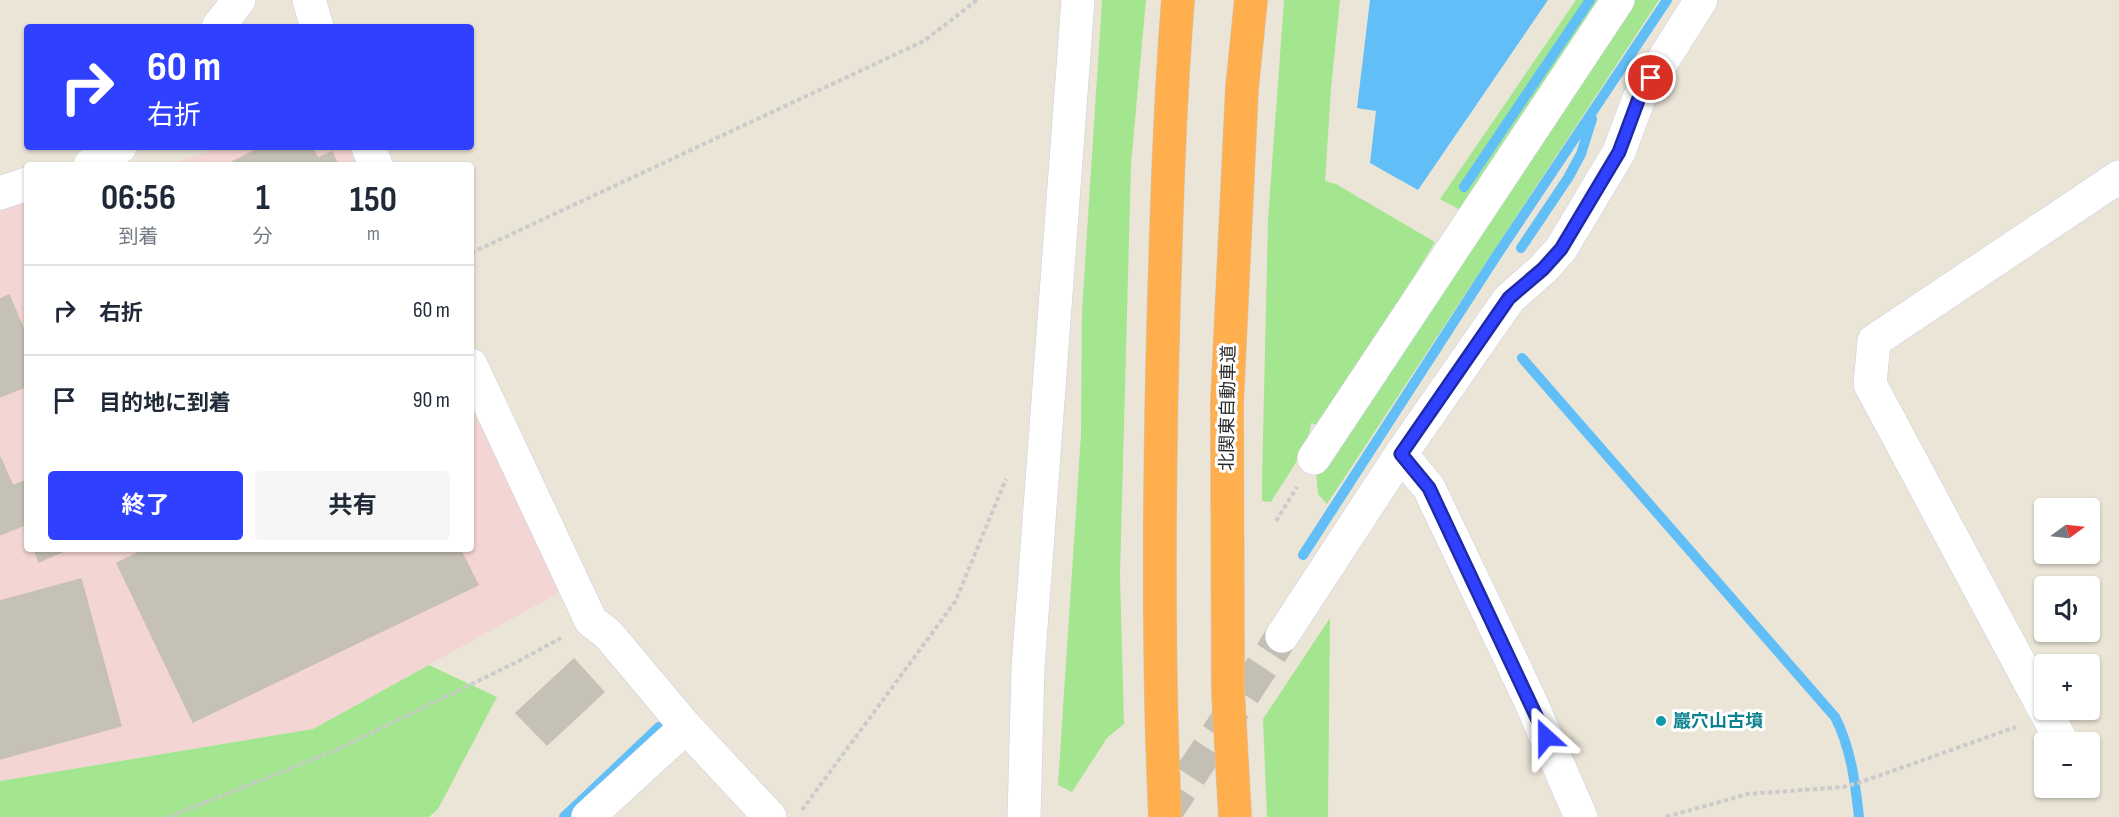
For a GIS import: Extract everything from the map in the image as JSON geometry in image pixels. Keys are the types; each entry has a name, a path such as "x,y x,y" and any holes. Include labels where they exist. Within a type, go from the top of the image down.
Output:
{"highway":[{"path":"1165,817 1160,720 1161,408 1171,86 1178,0"},
{"name":"北関東自動車道","path":"1234,817 1228,692 1227,403 1242,88 1251,0"}],"street":[{"path":"220,24 239,0"},
{"path":"309,0 316,24"},
{"path":"1024,817 1028,668 1078,0"},
{"path":"1314,458 1618,0"},
{"path":"1282,636 1401,454 1509,298 1543,269 1561,249 1619,152 1639,98 1701,0"},
{"path":"95,162 115,150"},
{"path":"2034,689 1870,384 1874,341 2119,177"},
{"path":"0,193 24,185"},
{"path":"474,371 591,621 608,634 686,727 770,817"},
{"path":"1401,454 1429,488 1529,698 1581,817"},
{"path":"588,817 686,727"}],"path":[{"path":"474,252 924,41 977,0"},
{"path":"1276,521 1314,458"},
{"path":"797,817 955,602 1009,473"},
{"path":"169,817 336,750 513,664 591,621"},
{"path":"1666,817 1748,794 1843,787 2047,720"}],"shaded area":[{"path":"214,150 350,150 356,162 176,162"},
{"path":"24,203 24,552 474,552 474,413 560,592 313,729 0,781 0,208"}],"green space":[{"path":"1102,0 1146,0 1131,164 1120,575 1124,724 1107,738 1072,792 1058,785 1081,434 1082,310"},
{"path":"1284,0 1340,0 1325,181 1336,184 1435,242 1323,427 1311,423 1301,453 1271,502 1262,501 1268,220"},
{"path":"1576,0 1604,0 1464,212 1440,199"},
{"path":"1631,0 1659,0 1327,504 1318,494 1316,472"},
{"path":"1330,618 1328,817 1267,817 1263,719"},
{"path":"429,665 497,697 438,809 429,817 0,817 0,781 313,729"}],"water":[{"path":"1370,0 1548,0 1418,190 1370,163 1376,111 1357,108"}],"building":[{"path":"256,150 314,150 318,158 332,152 337,162 232,162"},
{"path":"9,295 24,330 24,387 0,397 0,299"},
{"path":"0,457 13,486 24,481 24,525 0,535"},
{"path":"35,552 61,552 39,562"},
{"path":"140,552 462,552 478,585 193,722 117,563"},
{"path":"81,579 121,726 0,759 0,601"},
{"path":"574,659 604,692 547,745 516,713"}],"waterway":[{"path":"1464,187 1590,0"},
{"path":"1303,555 1495,258 1667,0"},
{"path":"1521,248 1568,178 1581,154 1592,119"},
{"path":"1522,358 1835,717 1849,753 1859,817"},
{"path":"564,817 659,727"}],"tunnel":[{"path":"1163,817 1282,636"}],"place":[{"name":"巖穴山古墳","path":"1661,721"}],"route":[{"path":"1546,737 1429,488 1401,454 1509,298 1543,269 1561,249 1619,152 1639,98 1651,78"}]}
